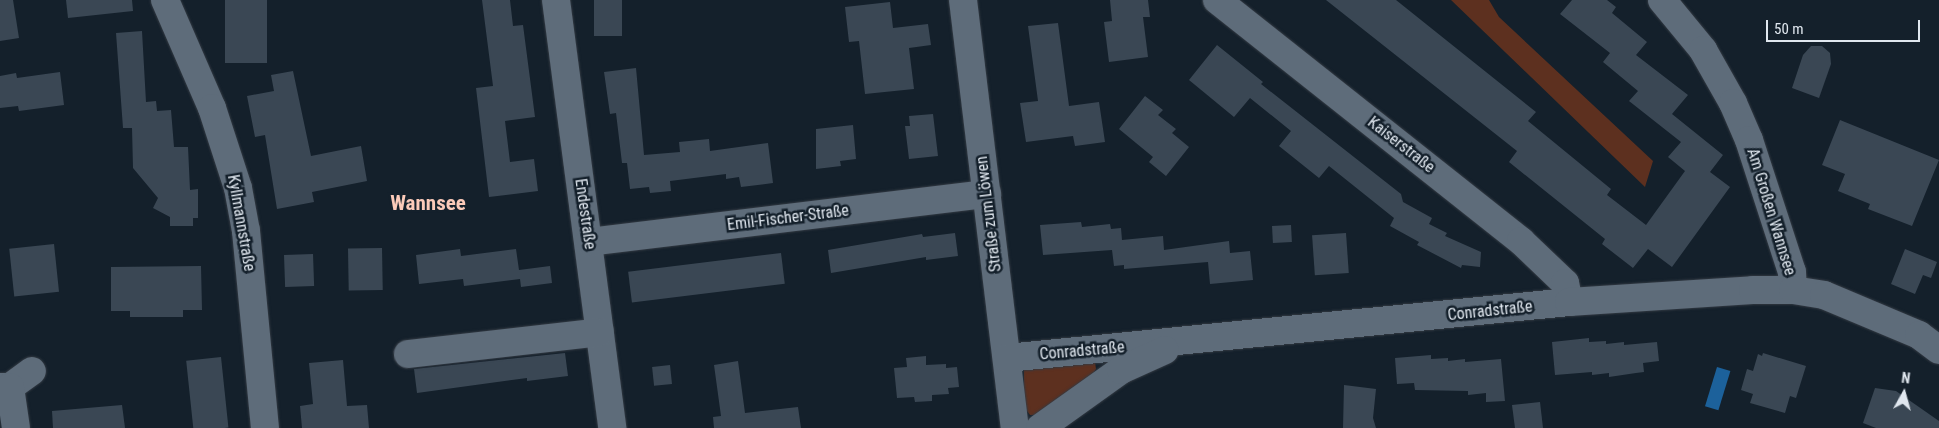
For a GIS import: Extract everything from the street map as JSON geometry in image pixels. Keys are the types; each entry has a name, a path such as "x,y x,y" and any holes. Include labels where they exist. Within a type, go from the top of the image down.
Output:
{"street":[{"name":"Kyllmannstraße","path":"165,0 212,108 238,188 246,231 265,428"},
{"name":"Endestraße","path":"556,0 612,428"},
{"name":"Straße zum Löwen","path":"963,0 1015,428"},
{"name":"Kaiserstraße","path":"1217,0 1521,241 1565,283 1569,302"},
{"name":"Am Großen Wannsee","path":"1662,0 1702,50 1733,103 1749,140 1786,253 1793,290 1824,295 1853,306 1919,335 1939,350"},
{"name":"Emil-Fischer-Straße","path":"588,242 987,194"},
{"name":"Conradstraße","path":"1007,358 1569,302 1793,290"},
{"path":"408,354 600,332"},
{"name":"Conradstraße","path":"1040,428 1121,370 1187,341"},
{"path":"14,382 16,428"}],"shaded area":[{"path":"1451,0 1489,0 1499,17 1653,161 1645,187"},
{"path":"1095,362 1096,369 1092,375 1041,415 1030,415 1024,407 1024,364"}],"water":[{"path":"1717,367 1730,371 1718,410 1705,406"}],"building":[{"path":"0,0 13,0 19,38 0,41"},
{"path":"66,0 132,0 133,11 68,18"},
{"path":"225,0 267,0 267,63 225,63"},
{"path":"482,0 510,0 513,26 523,25 535,117 505,121 510,162 534,159 538,191 489,197 476,88 493,86"},
{"path":"594,0 622,0 622,36 594,36"},
{"path":"1110,0 1148,0 1150,17 1143,17 1148,57 1109,62 1104,22 1112,21"},
{"path":"1326,0 1396,0 1536,112 1528,121 1611,189 1607,195 1646,225 1685,171 1668,157 1681,142 1629,101 1638,91 1603,62 1610,53 1560,14 1572,0 1607,0 1616,7 1612,13 1647,42 1636,55 1688,95 1672,114 1723,155 1710,172 1730,187 1672,267 1648,249 1633,268 1602,244 1605,239 1509,162 1517,151"},
{"path":"890,2 893,28 928,24 931,45 909,48 914,89 865,94 859,41 849,42 845,7"},
{"path":"1058,23 1069,106 1099,102 1105,142 1075,146 1073,136 1026,142 1020,103 1038,101 1028,26"},
{"path":"142,31 146,102 156,101 157,111 171,110 174,147 188,147 190,190 198,189 198,218 193,218 193,226 170,226 170,217 153,208 158,198 133,168 132,128 123,128 116,33"},
{"path":"1217,45 1263,82 1261,84 1401,194 1403,202 1432,218 1429,224 1447,233 1445,236 1481,252 1480,267 1462,265 1461,268 1417,245 1419,242 1390,226 1394,218 1329,166 1319,178 1279,146 1291,131 1250,98 1234,117 1189,80"},
{"path":"1811,46 1822,46 1830,53 1831,64 1819,98 1792,88 1803,55"},
{"path":"636,68 644,155 680,152 679,142 709,139 710,151 768,143 773,183 741,187 739,177 726,179 726,174 670,181 671,191 650,193 649,187 630,189 627,163 622,163 616,113 610,114 604,72"},
{"path":"293,71 311,156 361,146 367,181 312,192 314,202 277,209 265,135 255,137 247,96 274,91 271,75"},
{"path":"60,72 64,105 19,111 18,106 0,108 0,76 16,73 17,78"},
{"path":"1145,96 1163,110 1158,115 1176,129 1172,133 1189,147 1166,176 1149,162 1153,157 1119,129"},
{"path":"933,114 938,156 909,159 905,126 910,126 909,116"},
{"path":"1840,120 1939,160 1912,226 1868,209 1870,204 1838,191 1845,174 1822,165"},
{"path":"853,125 856,159 840,161 841,166 816,169 816,129"},
{"path":"1081,222 1082,227 1110,224 1111,229 1121,228 1122,240 1163,236 1164,250 1229,241 1230,253 1250,251 1253,280 1210,284 1208,262 1124,269 1124,265 1114,266 1112,250 1043,255 1040,225"},
{"path":"1291,225 1292,242 1273,243 1272,226"},
{"path":"955,233 958,256 926,260 926,257 831,273 828,250 922,234 923,237"},
{"path":"1346,233 1349,273 1315,275 1312,235"},
{"path":"54,244 59,292 14,296 9,249"},
{"path":"382,248 383,290 349,291 348,249"},
{"path":"460,249 461,256 516,249 519,270 550,266 552,283 521,287 520,279 464,286 463,279 419,284 416,255"},
{"path":"1905,249 1937,262 1931,278 1923,275 1915,294 1891,284"},
{"path":"781,253 785,284 632,303 628,272"},
{"path":"313,254 314,286 285,287 284,255"},
{"path":"201,266 202,310 183,310 183,317 130,317 130,311 111,311 111,267"},
{"path":"1589,338 1589,342 1606,341 1606,344 1624,342 1624,345 1657,342 1659,361 1643,363 1644,372 1609,377 1609,373 1592,375 1592,372 1555,375 1552,342"},
{"path":"565,353 568,376 527,381 527,378 417,393 414,369"},
{"path":"1763,353 1806,366 1796,398 1790,396 1785,413 1750,403 1753,394 1741,390 1747,369 1753,371 1758,354 1762,356"},
{"path":"1431,355 1431,359 1448,358 1448,361 1465,359 1465,362 1501,359 1505,401 1486,402 1486,393 1468,395 1468,391 1415,390 1414,383 1397,384 1395,358"},
{"path":"926,356 926,365 946,364 946,368 957,367 959,387 948,388 949,394 932,395 932,401 915,402 914,397 897,398 894,368 907,367 906,358"},
{"path":"221,357 228,428 193,428 186,361"},
{"path":"343,360 347,406 367,405 369,428 302,428 300,406 313,404 309,363"},
{"path":"738,361 745,413 798,407 801,428 714,428 713,417 721,416 714,365"},
{"path":"670,365 672,384 654,386 652,367"},
{"path":"1344,385 1376,389 1373,418 1376,428 1343,428"},
{"path":"1875,388 1896,391 1939,421 1939,428 1876,428 1863,423"},
{"path":"1540,402 1543,428 1515,428 1512,405"},
{"path":"122,405 125,428 53,428 52,411"}],"district":[{"name":"Wannsee","path":"428,203"}]}
